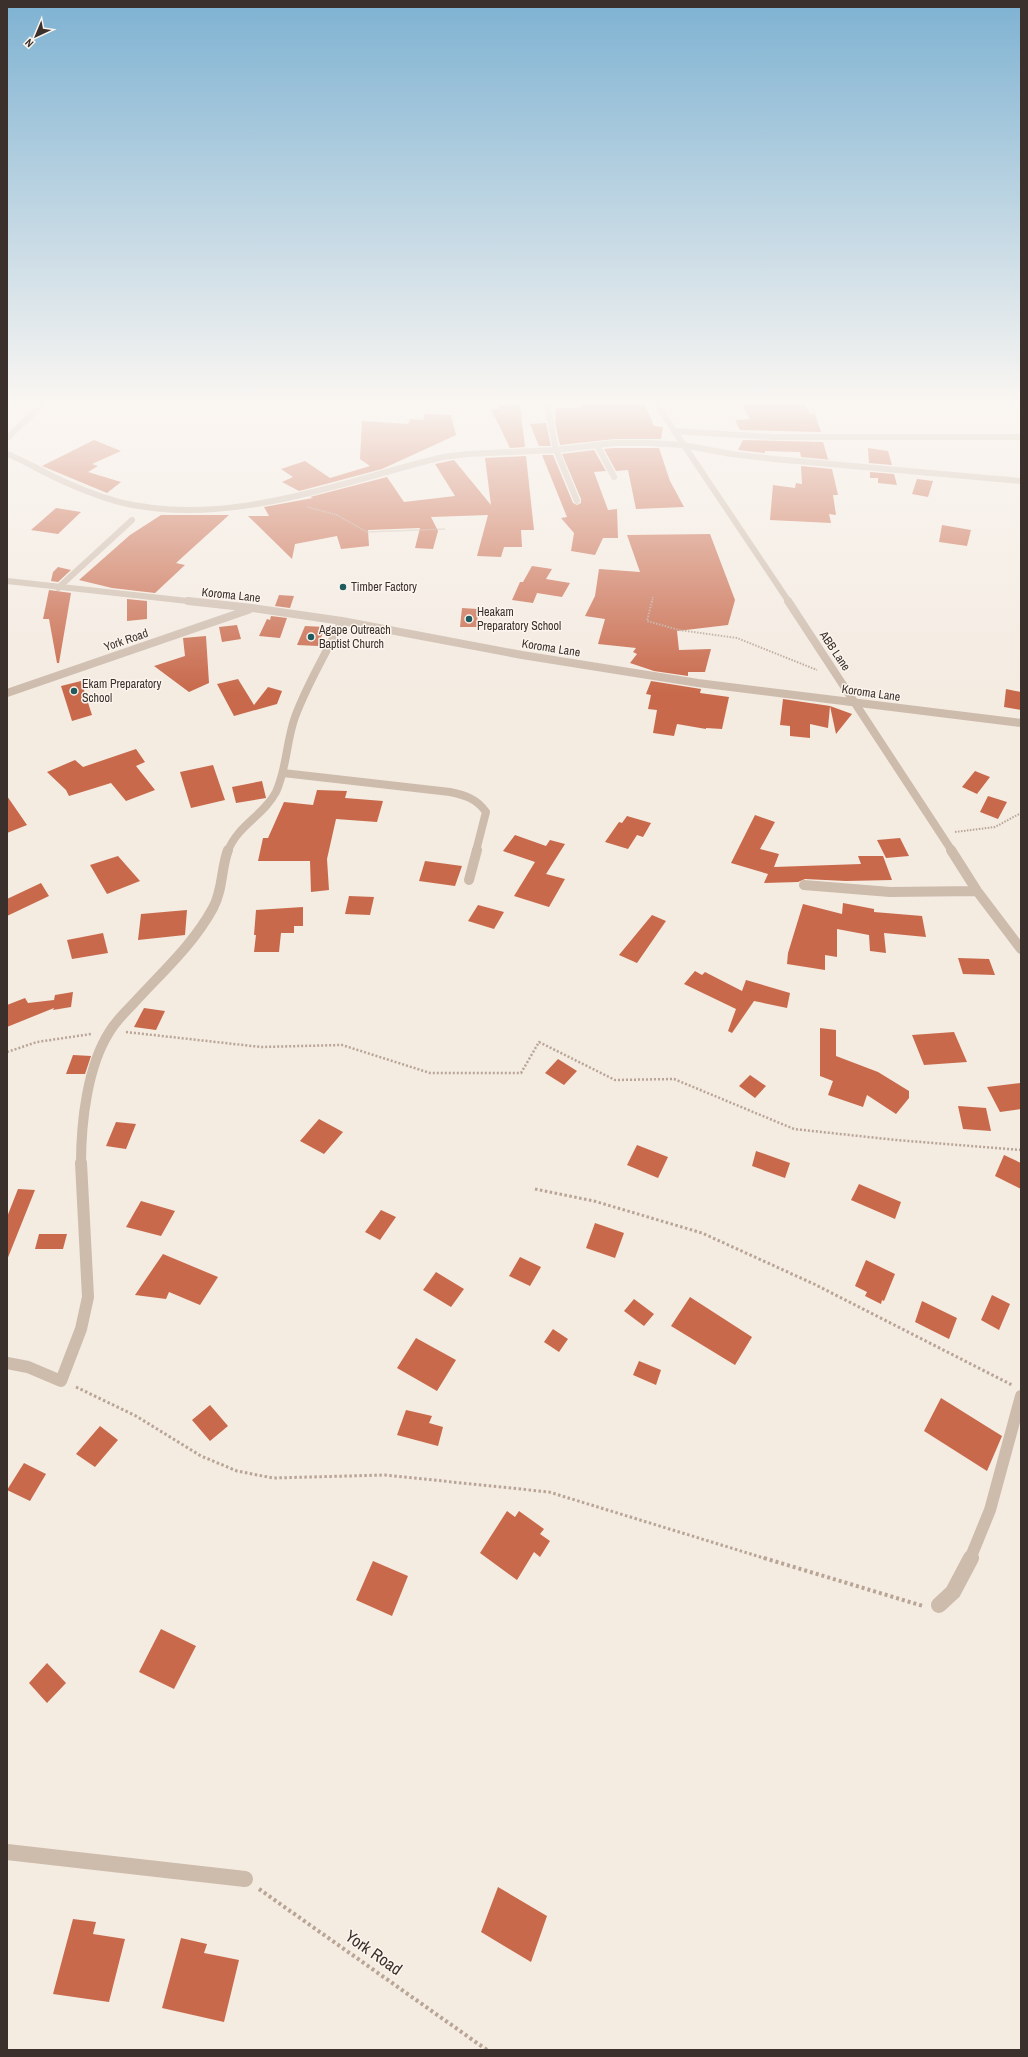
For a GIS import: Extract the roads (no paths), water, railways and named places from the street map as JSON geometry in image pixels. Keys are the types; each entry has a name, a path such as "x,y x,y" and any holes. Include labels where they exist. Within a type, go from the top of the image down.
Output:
{"street":[{"path":"117,501 161,509 198,510 256,501"},
{"name":"ABB Lane","path":"721,501 942,833 977,891 1021,950"},
{"path":"58,588 132,520"},
{"name":"Koroma Lane","path":"7,581 58,588 252,608 342,621 515,654 698,683 1021,723"},
{"name":"York Road","path":"7,693 252,608"},
{"path":"7,1363 28,1367 61,1381 83,1321 88,1297 80,1192 82,1132 90,1085 98,1058 110,1031 204,923 214,906 223,863 230,846 237,835 267,805 275,792 283,773 295,718 307,688 342,621"},
{"path":"283,773 450,792 468,796 480,803 486,812 469,880"},
{"path":"804,885 872,892 935,893 977,891"},
{"path":"939,1605 953,1592 974,1552 990,1510 1018,1391"},
{"path":"7,1852 245,1879"}],"place":[{"name":"Timber Factory","path":"343,587"},
{"name":"Heakam Preparatory School","path":"469,619"},
{"name":"Agape Outreach Baptist Church","path":"311,637"},
{"name":"Ekam Preparatory School","path":"74,691"}]}
